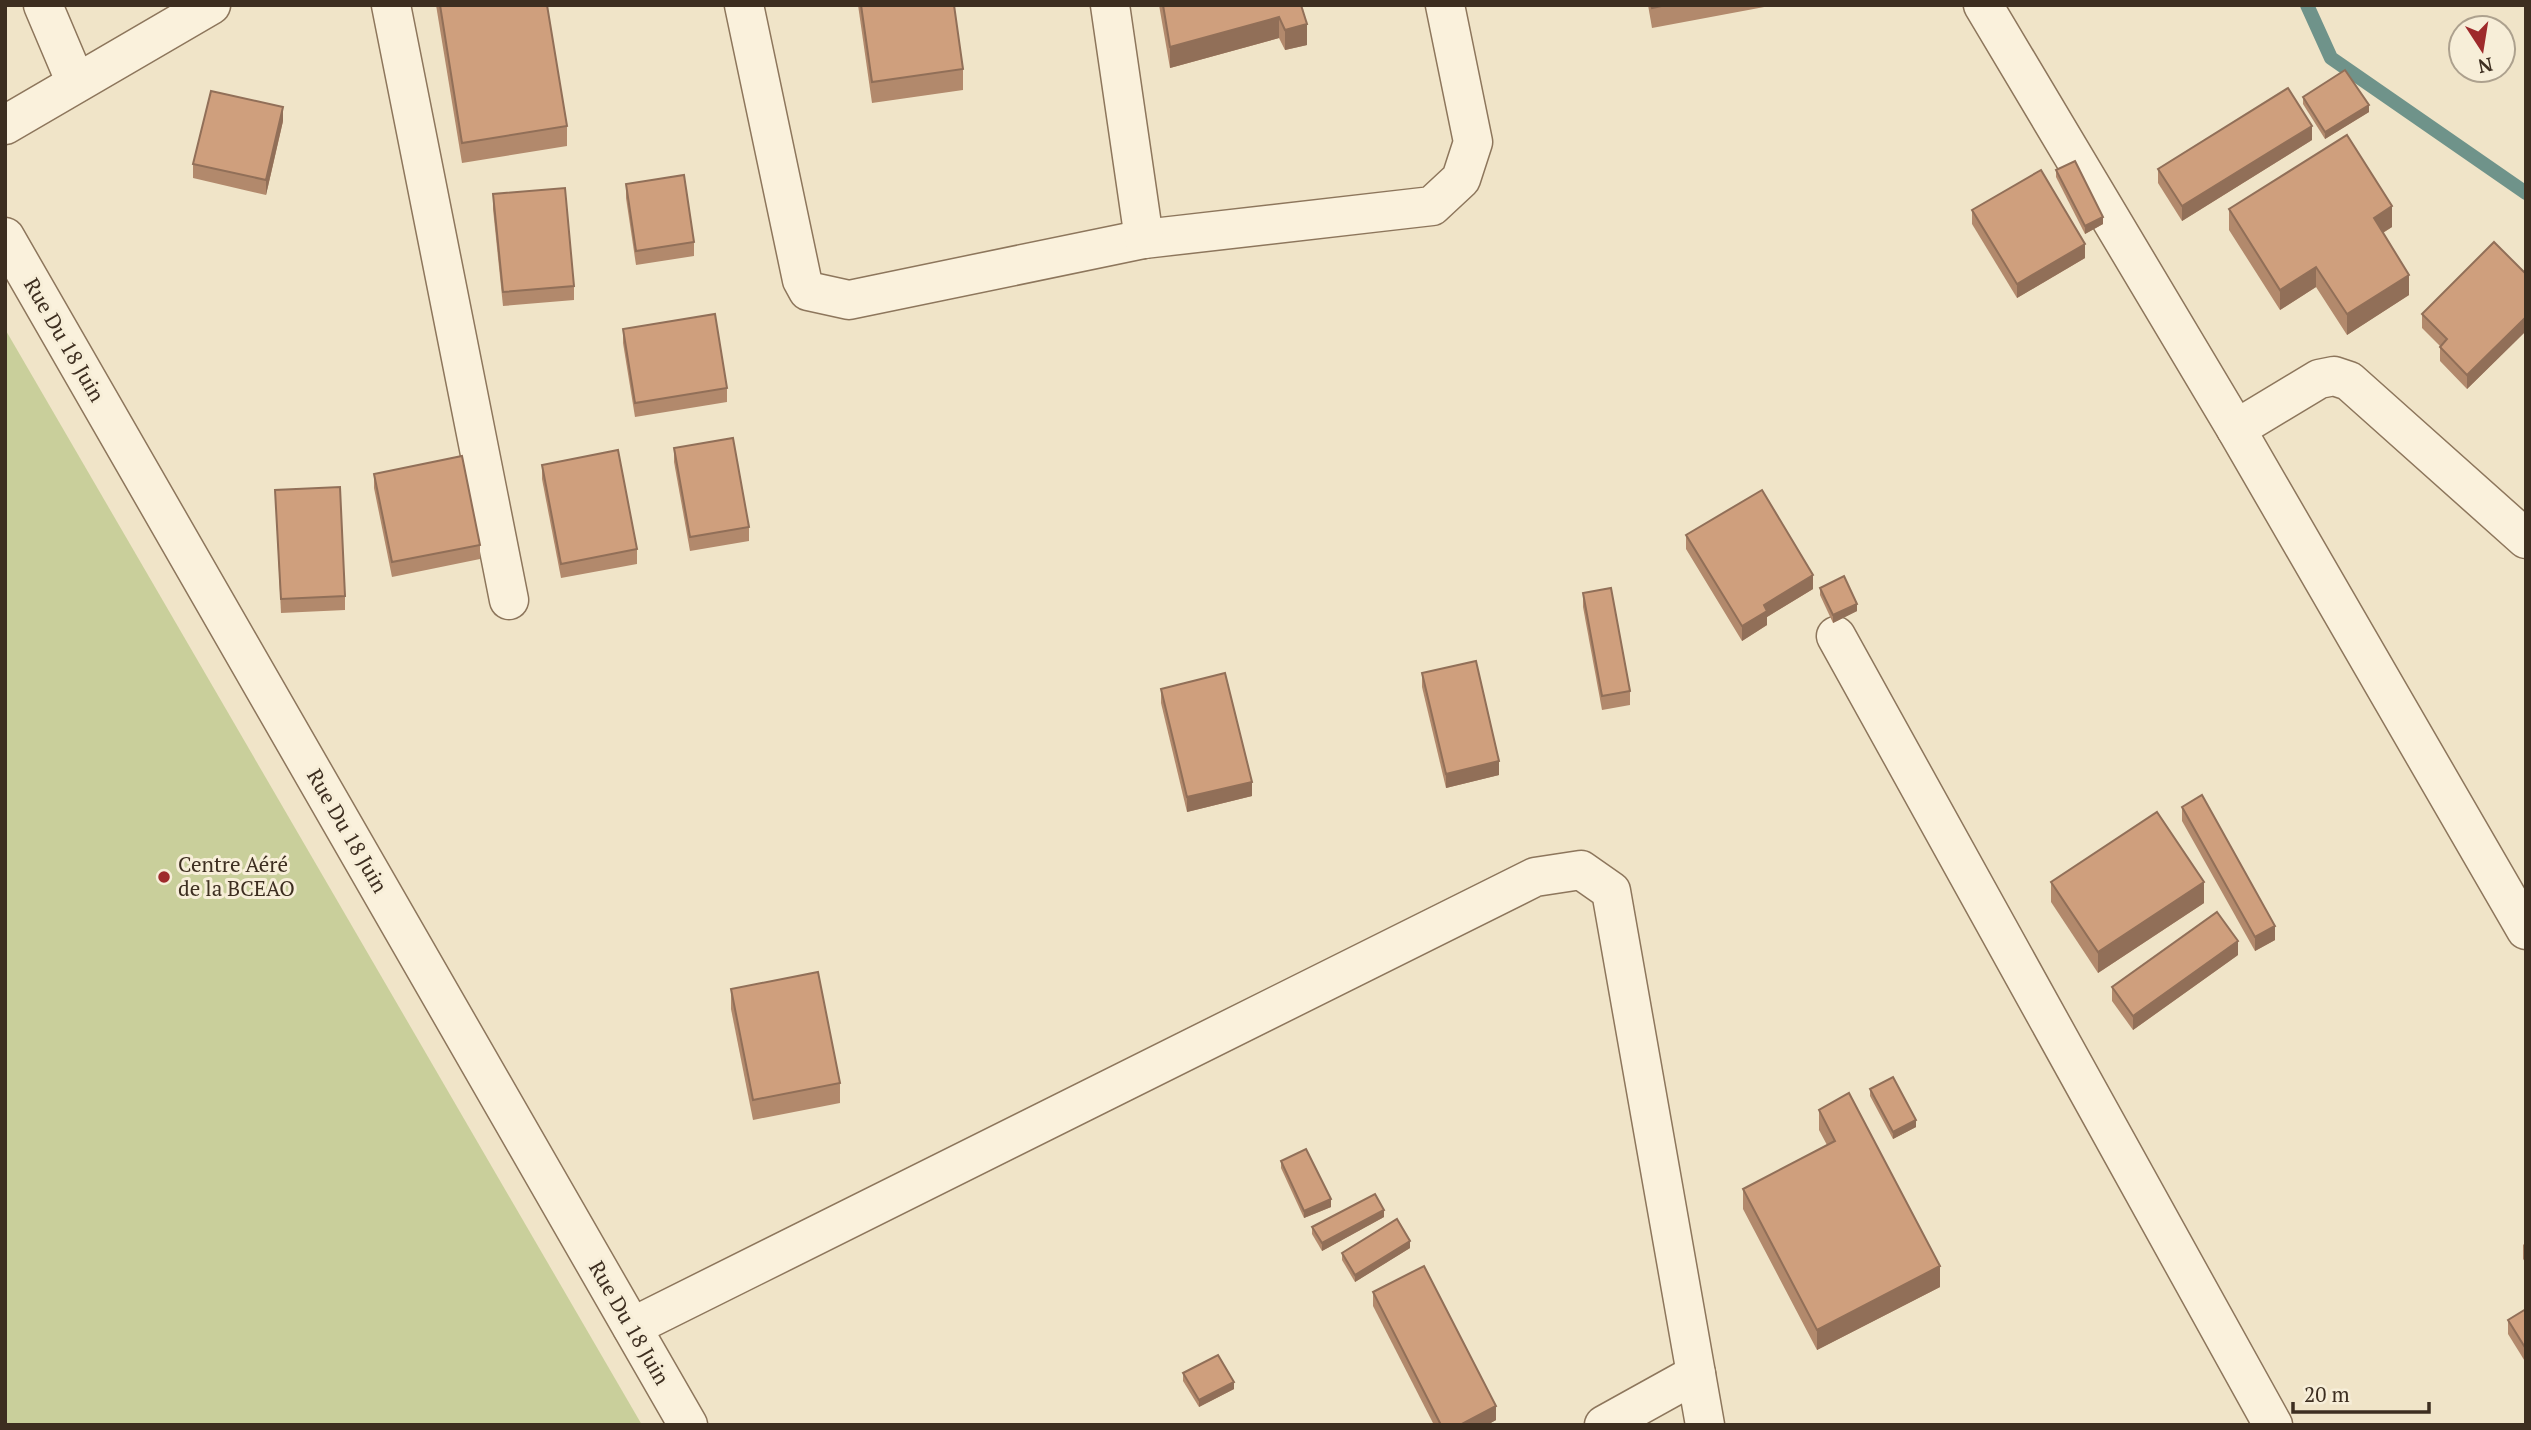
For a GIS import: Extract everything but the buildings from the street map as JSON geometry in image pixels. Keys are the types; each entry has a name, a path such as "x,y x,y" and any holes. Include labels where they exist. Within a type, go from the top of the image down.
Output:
{"street":[{"path":"43,5 76,83"},
{"path":"5,125 211,5"},
{"path":"391,5 509,600"},
{"path":"744,5 802,281 808,291 849,300 1144,239 1432,206 1461,179 1473,142 1445,5"},
{"path":"1110,5 1144,239"},
{"path":"1983,5 2236,429 2526,930"},
{"name":"Rue Du 18 Juin","path":"5,237 688,1425"},
{"path":"2236,429 2319,379 2334,376 2349,381 2526,540"},
{"path":"1836,636 2273,1425"},
{"path":"632,1327 1535,877 1581,870 1611,891 1704,1425"},
{"path":"1604,1425 1696,1374"}],"green space":[{"name":"Centre Aéré de la BCEAO","path":"5,329 642,1425 5,1425"}],"waterway":[{"path":"2307,5 2331,58 2526,193"}],"place":[{"name":"Centre Aéré de la BCEAO","path":"164,877"}]}
